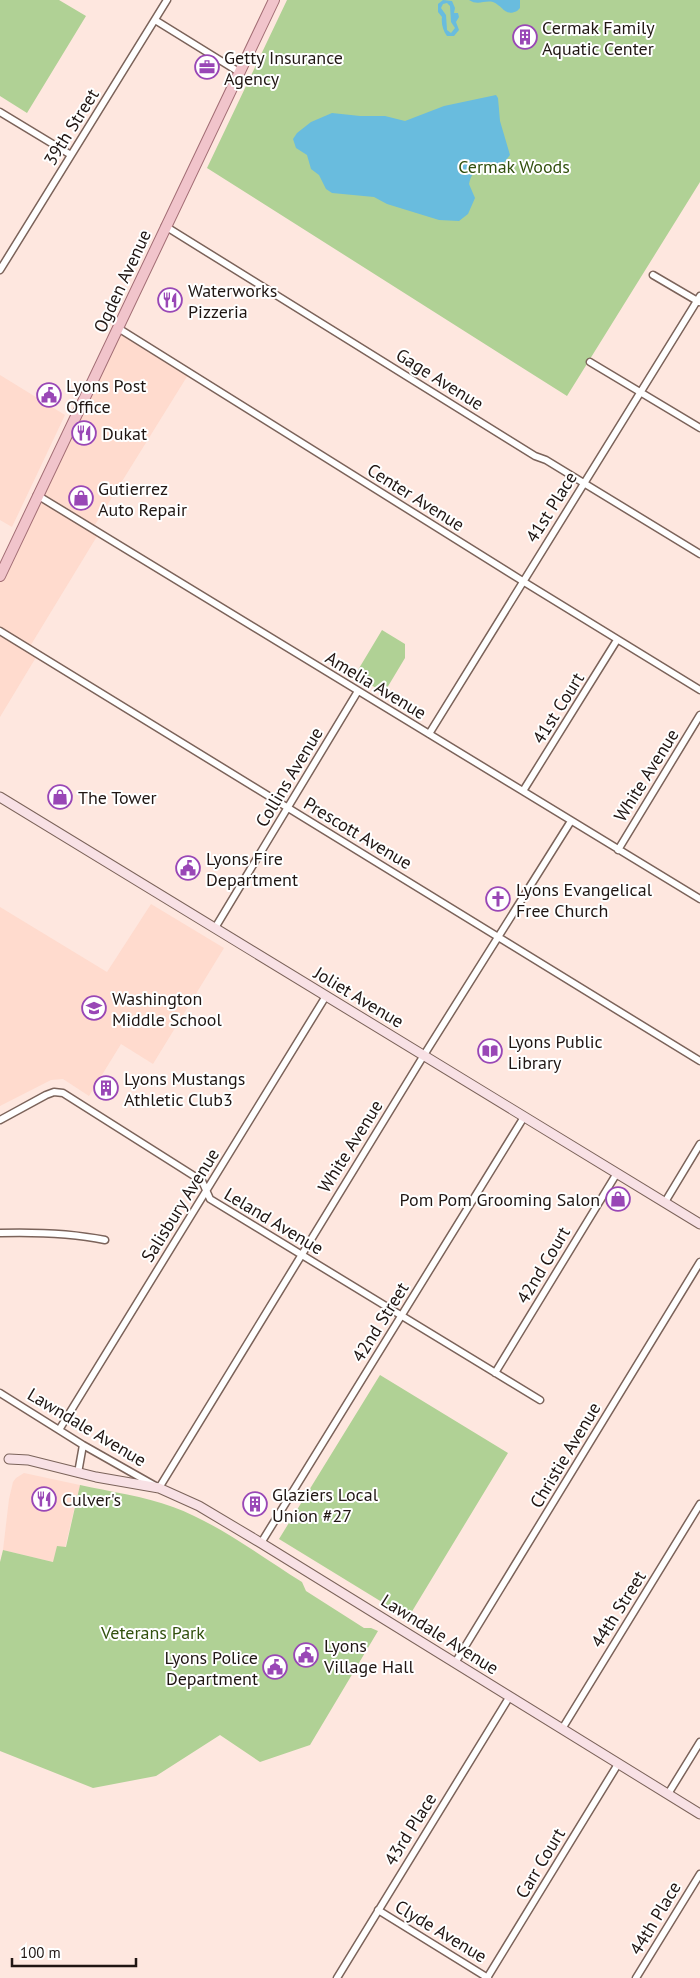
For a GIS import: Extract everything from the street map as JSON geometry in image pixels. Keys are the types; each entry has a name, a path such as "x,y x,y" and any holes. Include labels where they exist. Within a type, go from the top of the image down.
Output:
{"main road":[{"name":"Ogden Avenue","path":"0,576 274,0"}],"street":[{"name":"39th Street","path":"1,266 167,0"},
{"path":"155,20 239,72"},
{"path":"0,112 71,154"},
{"name":"Gage Avenue","path":"166,226 535,456 546,460 700,554"},
{"path":"653,275 699,300"},
{"name":"41st Place","path":"429,734 583,483 699,300"},
{"name":"Center Avenue","path":"118,328 700,690"},
{"path":"590,362 700,428"},
{"name":"Amelia Avenue","path":"37,495 700,899"},
{"name":"Prescott Avenue","path":"0,631 700,1061"},
{"name":"41st Court","path":"523,791 617,640"},
{"name":"Collins Avenue","path":"215,928 358,691"},
{"name":"White Avenue","path":"618,850 700,715"},
{"name":"Joliet Avenue","path":"0,797 700,1224"},
{"name":"White Avenue","path":"158,1488 570,821"},
{"name":"Salisbury Avenue","path":"59,1430 326,996"},
{"name":"Leland Avenue","path":"0,1120 46,1095 54,1092 63,1092 202,1181 210,1199 540,1400"},
{"name":"42nd Street","path":"261,1543 524,1117"},
{"path":"664,1202 700,1144"},
{"name":"42nd Court","path":"495,1373 617,1173"},
{"path":"0,1234 39,1232 76,1234 105,1240"},
{"name":"Christie Avenue","path":"455,1663 700,1262"},
{"name":"Lawndale Avenue","path":"0,1393 83,1445 158,1488 198,1506 261,1543 700,1814"},
{"path":"78,1473 83,1445"},
{"name":"Lawndale Avenue","path":"4,1459 28,1460 78,1473 158,1488"},
{"name":"44th Street","path":"562,1729 700,1504"},
{"name":"43rd Place","path":"337,1978 510,1696"},
{"path":"668,1794 700,1742"},
{"name":"Carr Court","path":"488,1978 618,1764"},
{"name":"44th Place","path":"636,1978 700,1874"},
{"name":"Clyde Avenue","path":"378,1910 488,1978"}],"shaded area":[{"path":"118,331 188,375 93,528 99,533 29,648 38,654 0,717 0,578"},
{"path":"0,375 65,415 12,527 0,520"},
{"name":"Washington Middle School","path":"151,904 224,948 153,1064 121,1044 89,1096 63,1079 51,1080 0,1106 0,907 107,972"},
{"path":"24,1473 80,1485 65,1548 53,1562 3,1550 13,1482"}],"green space":[{"path":"0,0 59,0 86,16 27,113 0,96"},
{"name":"Cermak Woods","path":"287,0 700,0 700,182 567,396 207,168"},
{"path":"382,630 405,644 405,658 384,693 355,675"},
{"path":"380,1375 508,1453 408,1618 279,1539"},
{"name":"Veterans Park","path":"80,1485 151,1500 173,1507 207,1522 302,1582 306,1591 364,1628 378,1631 310,1745 260,1762 220,1735 156,1776 93,1788 0,1751 0,1562 3,1550 53,1562 57,1546 66,1547"}],"water":[{"path":"443,0 452,1 455,8 454,13 458,13 459,17 456,22 459,30 454,36 447,36 444,32 442,17 438,12 438,4","holes":["447,3 450,6 451,22 455,28 451,33 447,30 446,15 441,8 443,4"]},
{"path":"469,0 520,0 520,8 510,13 493,2 475,3"},
{"path":"496,95 498,98 500,121 510,155 503,164 481,168 474,173 469,184 475,198 468,214 459,221 439,220 387,204 374,197 332,193 326,189 319,175 311,169 307,155 296,148 293,139 297,133 311,122 332,113 385,116 405,121 444,106"}],"place":[{"name":"Cermak Family Aquatic Center","path":"525,37"},
{"name":"Getty Insurance Agency","path":"207,67"},
{"name":"Waterworks Pizzeria","path":"170,300"},
{"name":"Lyons Post Office","path":"49,395"},
{"name":"Dukat","path":"84,433"},
{"name":"Gutierrez Auto Repair","path":"81,498"},
{"name":"The Tower","path":"60,797"},
{"name":"Lyons Fire Department","path":"188,868"},
{"name":"Lyons Evangelical Free Church","path":"498,899"},
{"name":"Washington Middle School","path":"94,1008"},
{"name":"Lyons Public Library","path":"490,1051"},
{"name":"Lyons Mustangs Athletic Club3","path":"106,1088"},
{"name":"Pom Pom Grooming Salon","path":"618,1199"},
{"name":"Culver's","path":"44,1499"},
{"name":"Glaziers Local Union #27","path":"255,1504"},
{"name":"Lyons Village Hall","path":"306,1655"},
{"name":"Lyons Police Department","path":"275,1667"}]}
